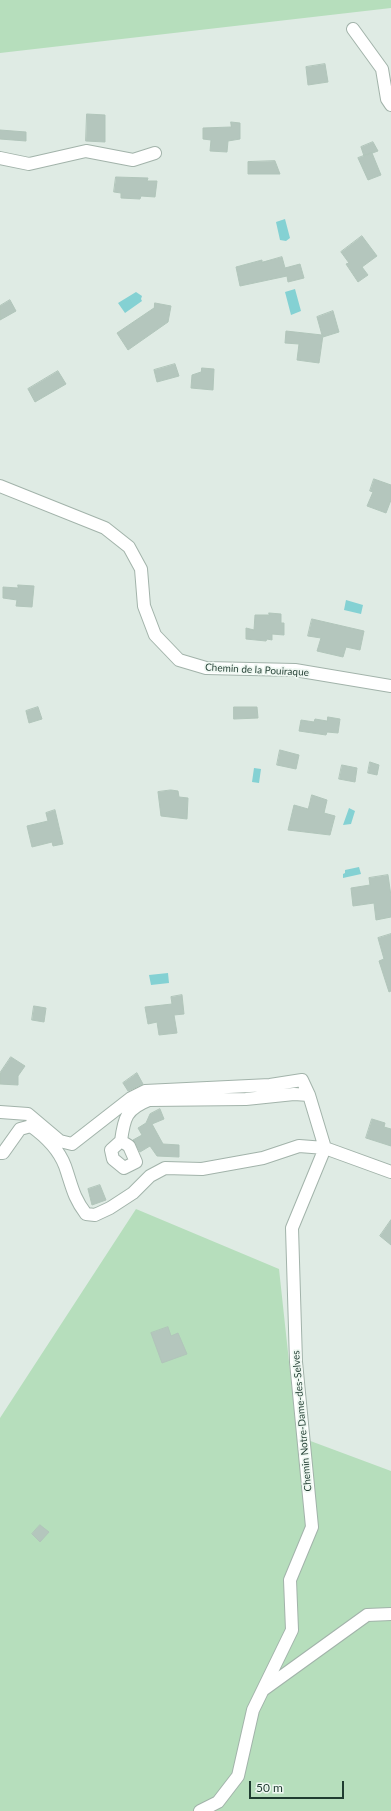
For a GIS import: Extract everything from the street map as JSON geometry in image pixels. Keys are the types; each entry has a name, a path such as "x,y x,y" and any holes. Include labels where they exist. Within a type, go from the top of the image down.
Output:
{"street":[{"path":"353,29 382,69 387,99 391,105"},
{"path":"0,158 29,164 86,151 133,160 155,153"},
{"name":"Chemin de la Pouiraque","path":"0,486 105,528 130,547 140,569 144,606 155,635 179,660 206,668 296,670 391,686"},
{"path":"0,1112 28,1114 60,1141 72,1144 131,1098 145,1091 270,1085 302,1080 309,1095 325,1148"},
{"path":"121,1141 124,1120 130,1111 141,1103 149,1100 246,1100 294,1094 309,1095"},
{"path":"0,1153 3,1153 20,1129 31,1126 43,1135 58,1155 64,1165 76,1201 86,1214 95,1215 110,1208 127,1197 150,1176 165,1168 202,1169 263,1158 299,1146 325,1148 391,1172"},
{"name":"Chemin Notre-Dame-des-Selves","path":"200,1811 218,1802 238,1776 252,1710 292,1630 290,1580 312,1527 296,1362 292,1228 325,1148"},
{"name":"Chemin Notre-Dame-des-Selves","path":"262,1690 367,1615 391,1614"}],"green space":[{"path":"0,0 391,0 391,8 0,53"},
{"path":"136,1209 279,1269 297,1436 391,1471 391,1811 0,1811 0,1418"}],"water":[{"path":"285,219 290,238 286,241 280,240 276,222"},
{"path":"295,289 301,311 291,315 285,292"},
{"path":"136,292 142,296 142,301 125,313 118,303"},
{"path":"346,600 363,605 361,614 344,610"},
{"path":"254,768 261,769 259,783 252,782"},
{"path":"349,808 355,811 351,824 343,825"},
{"path":"359,867 361,874 343,878 345,870"},
{"path":"168,973 169,983 151,985 149,975"}],"building":[{"path":"325,64 328,82 308,85 306,67"},
{"path":"87,114 105,115 105,142 86,141"},
{"path":"231,122 240,123 240,139 228,141 227,152 210,151 211,140 203,139 203,128 231,127"},
{"path":"0,130 26,132 26,141 0,139"},
{"path":"373,142 378,151 364,156 361,147"},
{"path":"372,153 381,175 368,180 358,158"},
{"path":"275,161 280,174 248,174 248,162"},
{"path":"116,177 148,178 147,181 157,181 155,197 141,196 140,199 121,198 121,193 114,192"},
{"path":"362,236 377,256 362,267 368,275 358,282 346,264 349,263 341,252"},
{"path":"282,257 285,268 300,264 304,278 288,282 287,276 240,286 236,267 262,260 262,262"},
{"path":"10,300 16,311 0,320 0,306"},
{"path":"155,303 171,306 168,322 128,350 117,333 154,308"},
{"path":"333,311 339,332 323,337 323,335 319,363 297,360 299,344 285,343 286,331 322,335 317,317"},
{"path":"175,364 179,376 157,382 154,370"},
{"path":"202,368 214,369 213,390 191,388 192,375 201,372"},
{"path":"58,371 66,384 35,402 28,389"},
{"path":"374,479 391,485 391,500 386,513 367,506 373,492 370,491"},
{"path":"18,585 34,586 32,607 16,606 17,600 3,598 3,587 18,588"},
{"path":"269,613 281,614 281,623 284,623 284,635 272,634 272,640 267,639 266,641 246,639 246,628 254,630 255,615 269,615"},
{"path":"312,619 364,631 360,650 346,647 343,657 317,651 321,638 308,636"},
{"path":"38,707 42,719 29,723 26,711"},
{"path":"234,707 257,707 258,718 234,719"},
{"path":"328,717 340,719 338,733 327,732 326,735 299,731 301,720 314,722 315,719 327,721"},
{"path":"280,750 299,755 296,769 277,765"},
{"path":"370,762 379,765 377,775 368,773"},
{"path":"342,765 357,768 355,782 339,779"},
{"path":"171,790 178,791 179,797 188,798 187,819 161,816 158,792"},
{"path":"312,795 327,800 324,813 335,816 330,835 288,830 294,805 308,809"},
{"path":"55,810 63,844 53,846 52,842 32,847 27,826 48,821 46,813"},
{"path":"388,875 391,896 391,917 376,920 374,903 353,906 351,888 370,885 369,878"},
{"path":"391,934 391,991 389,992 379,961 384,959 378,938"},
{"path":"182,995 184,1014 174,1015 177,1033 159,1035 157,1022 148,1024 145,1007 172,1004 171,997"},
{"path":"34,1006 46,1008 44,1022 32,1020"},
{"path":"11,1057 25,1066 18,1076 18,1085 0,1084 0,1073"},
{"path":"137,1073 143,1084 128,1091 123,1083"},
{"path":"160,1109 164,1119 152,1124 163,1144 179,1145 179,1157 157,1156 150,1146 140,1152 133,1140 142,1135 138,1128 146,1123 150,1114"},
{"path":"372,1119 385,1123 384,1127 391,1129 391,1146 366,1138"},
{"path":"100,1185 106,1200 92,1205 88,1189"},
{"path":"391,1220 391,1245 380,1236"},
{"path":"168,1327 171,1336 178,1333 187,1354 162,1363 151,1333"},
{"path":"40,1525 49,1532 40,1542 32,1534"}]}
